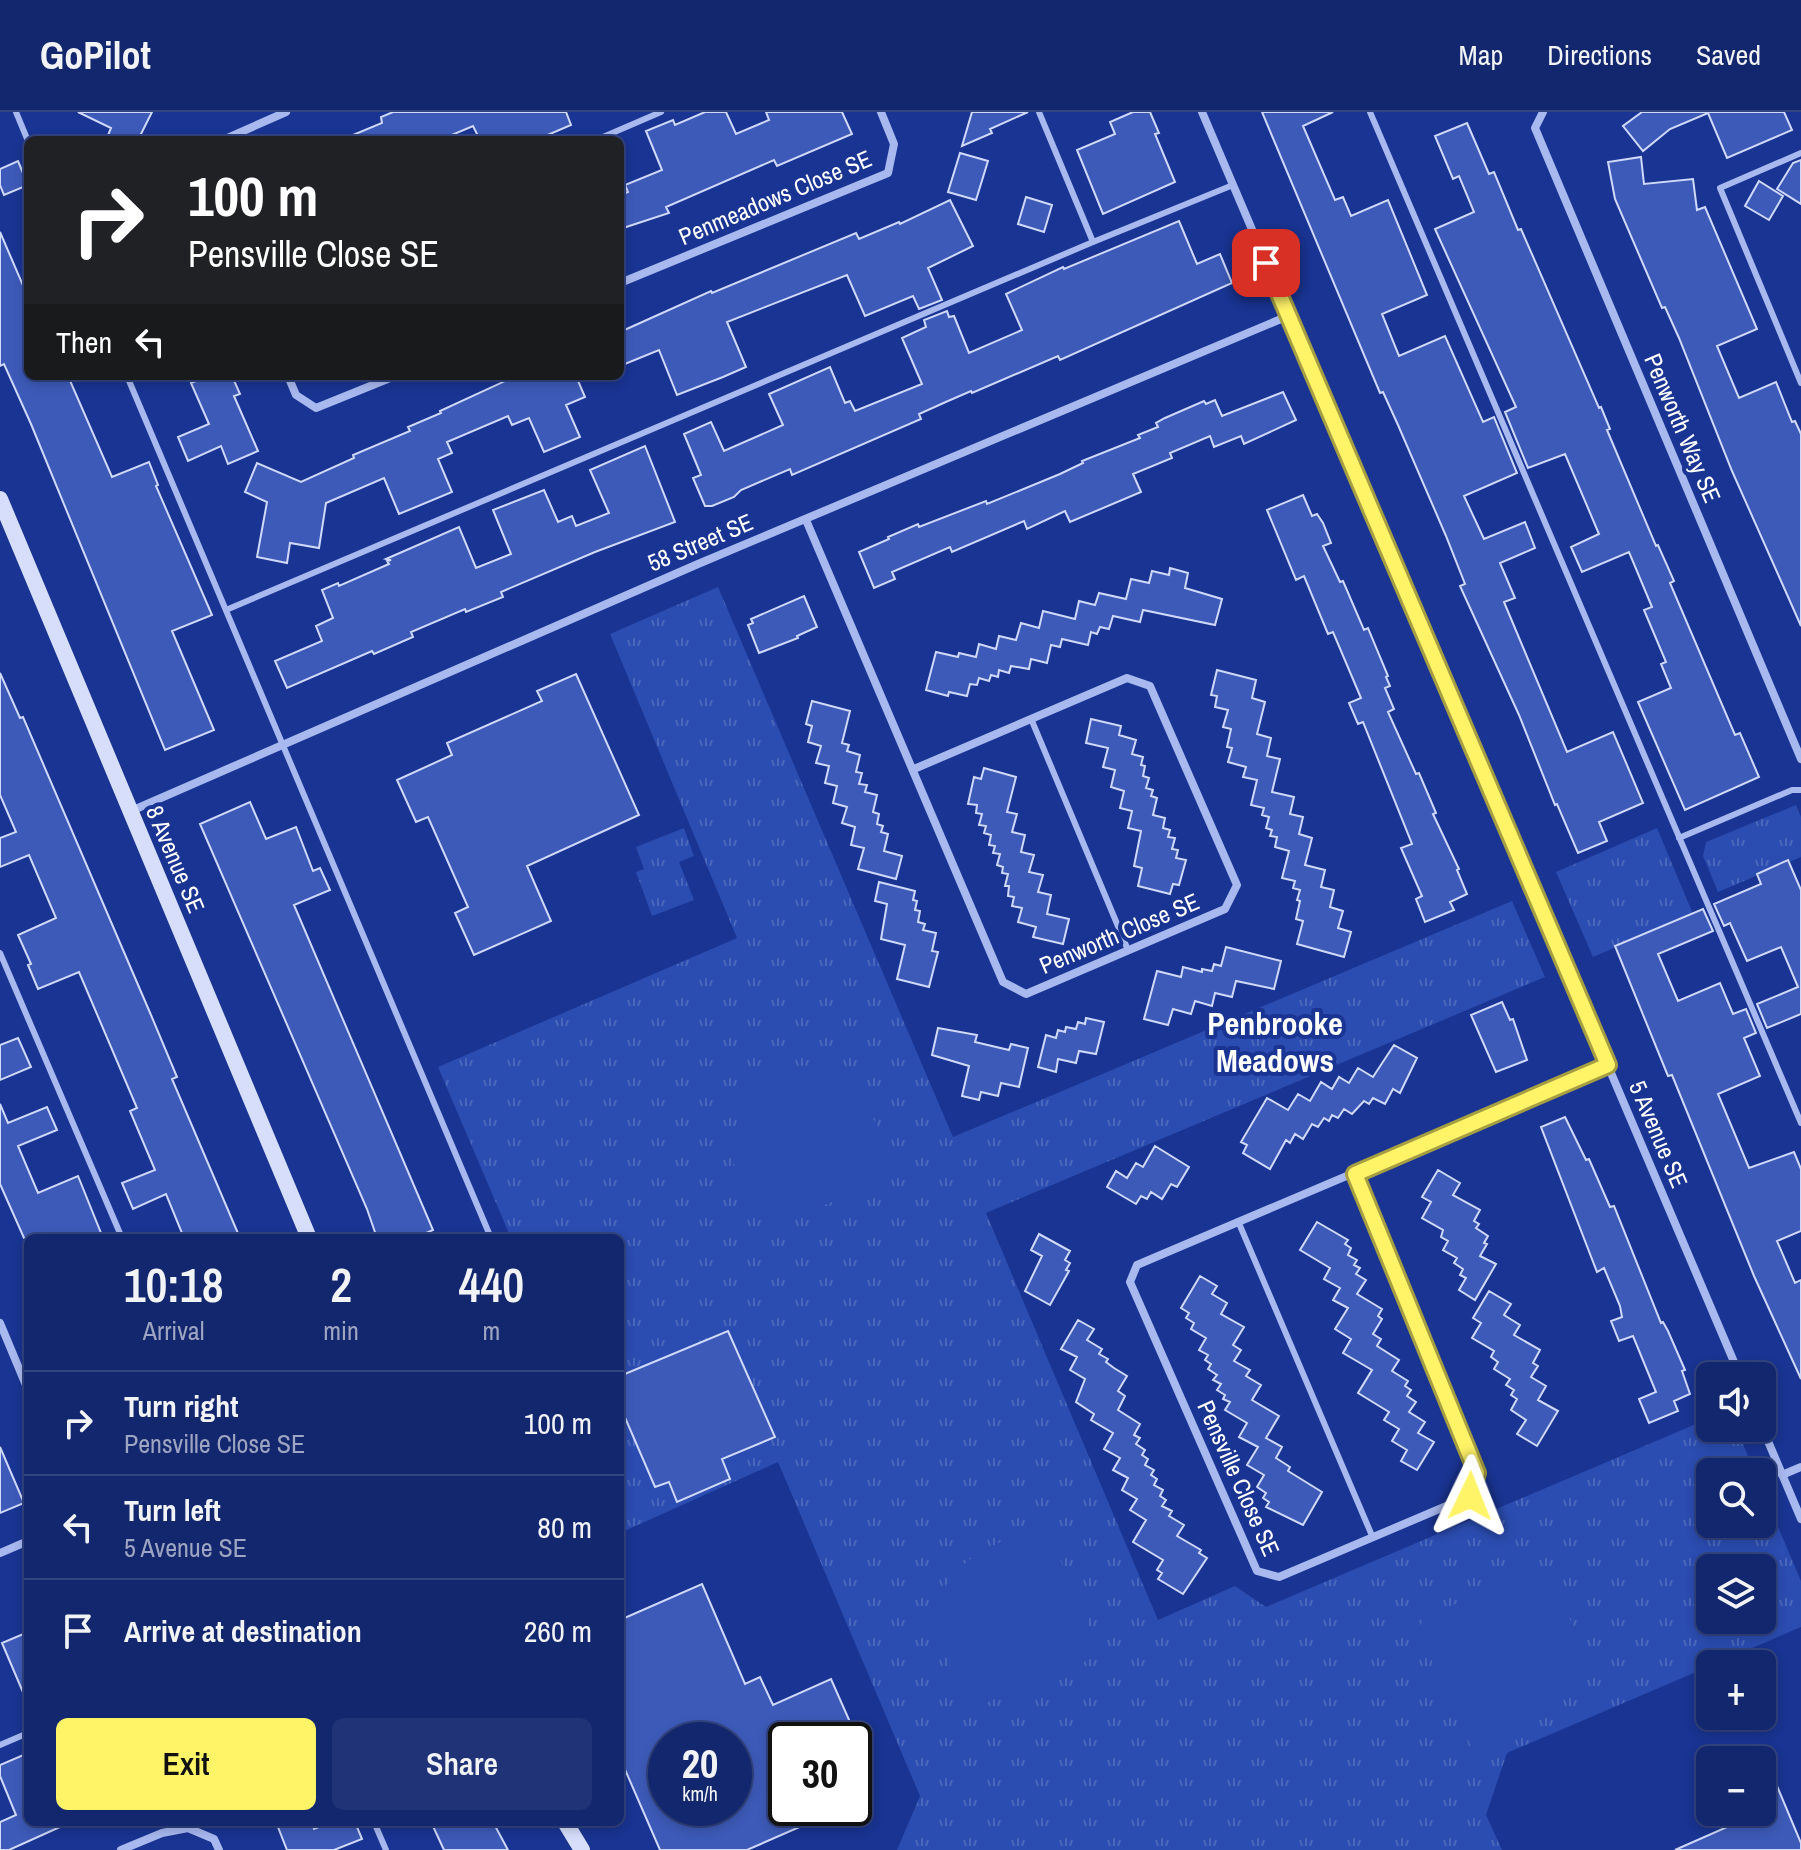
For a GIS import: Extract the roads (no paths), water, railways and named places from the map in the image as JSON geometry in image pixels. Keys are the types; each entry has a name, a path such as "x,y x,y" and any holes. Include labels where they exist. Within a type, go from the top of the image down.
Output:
{"street":[{"path":"232,136 286,112"},
{"name":"Penmeadows Close SE","path":"624,281 888,173 894,144 881,112"},
{"name":"5 Avenue SE","path":"1202,112 1734,1362"},
{"name":"Penworth Way SE","path":"1543,112 1535,128 1801,759"},
{"name":"58 Street SE","path":"130,812 698,564 1288,316"},
{"path":"290,380 296,395 316,408 385,380"},
{"name":"8 Avenue SE","path":"0,499 7,534 130,812 307,1234"},
{"name":"Penworth Close SE","path":"806,520 1003,982 1026,994 1225,909 1237,885 1150,686 1127,678 914,769"},
{"name":"Pensville Close SE","path":"1355,1174 1477,1473 1470,1496 1279,1577 1257,1571 1130,1282 1137,1265 1608,1065"},
{"path":"0,1323 24,1380"},
{"path":"1768,1442 1801,1519"},
{"path":"1782,1475 1801,1467"},
{"path":"0,1553 24,1543"},
{"path":"567,1826 582,1850"},
{"path":"121,1850 162,1833 188,1828 214,1839 219,1850"}],"lane":[{"path":"16,112 26,136"},
{"path":"605,136 661,112"},
{"path":"1039,112 1093,242"},
{"path":"1370,112 1801,1123"},
{"path":"1801,153 1720,188 1801,383"},
{"path":"226,610 1233,185"},
{"path":"129,380 489,1234"},
{"path":"1032,721 1128,950"},
{"path":"1679,838 1792,790 1801,790"},
{"path":"0,953 120,1234"},
{"path":"1238,1221 1373,1538"},
{"path":"0,1745 24,1735"},
{"path":"376,1826 386,1850"}],"district":[{"name":"Penbrooke Meadows","path":"1275,1042"}]}
